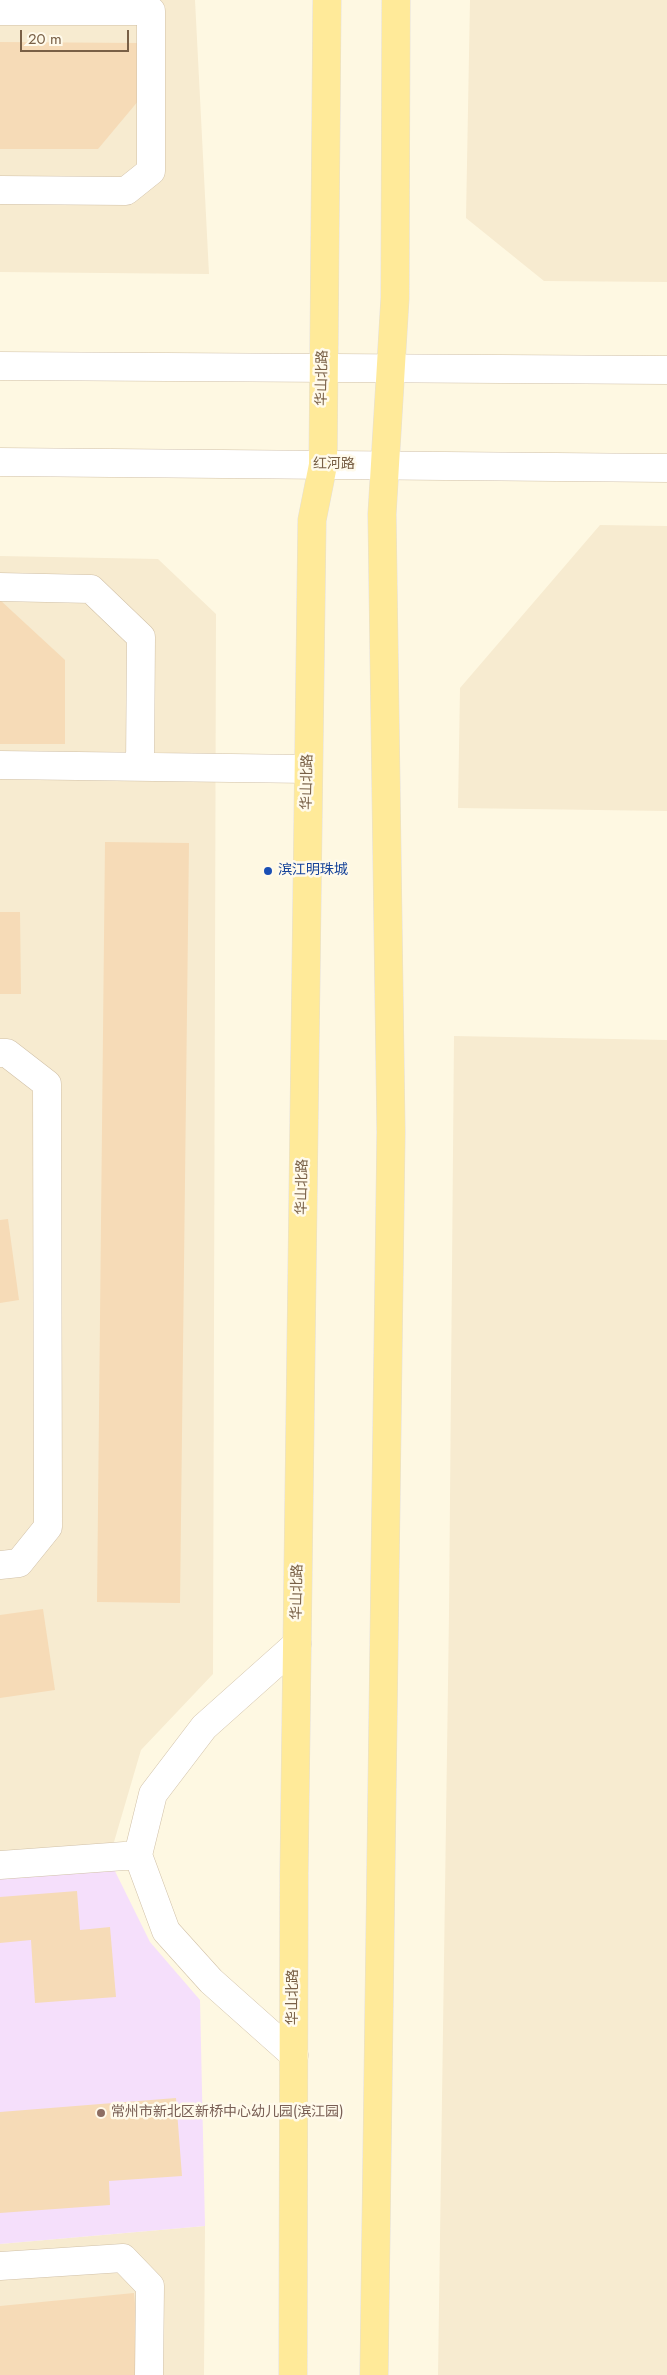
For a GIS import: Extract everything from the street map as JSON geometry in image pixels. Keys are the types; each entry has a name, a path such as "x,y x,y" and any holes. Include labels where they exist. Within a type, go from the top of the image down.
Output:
{"main road":[{"name":"华山北路","path":"293,2375 297,1644 308,769 312,520 323,464 327,0"},
{"path":"374,2375 391,1132 382,514 395,298 396,0"}],"street":[{"path":"0,11 151,11 151,171 126,191 0,190"},
{"path":"0,366 667,370"},
{"name":"红河路","path":"0,462 667,468"},
{"path":"0,587 91,589 141,637 140,767"},
{"path":"0,765 308,769"},
{"path":"0,1053 7,1053 47,1084 48,1507 48,1527 19,1564 0,1565"},
{"path":"294,2055 211,1981 166,1931 138,1855 153,1794 204,1727 297,1644"},
{"path":"0,1865 138,1855"},
{"path":"0,2266 123,2258 150,2286 149,2375"}],"shaded area":[{"path":"0,0 195,0 209,274 0,272"},
{"path":"470,0 667,0 667,282 544,281 466,218"},
{"path":"600,525 667,526 667,811 458,808 460,688"},
{"path":"0,556 158,559 216,614 213,1674 141,1750 109,1859 0,1868"},
{"path":"454,1036 667,1040 667,2375 438,2375 449,1614"},
{"name":"常州市新北区新桥中心幼儿园(滨江园)","path":"109,1859 150,1942 200,2000 205,2226 0,2244 0,1868"},
{"path":"205,2226 204,2375 0,2375 0,2244"}],"building":[{"path":"0,42 139,43 139,100 98,149 0,149"},
{"path":"0,600 65,660 65,744 0,744"},
{"path":"105,842 189,843 180,1603 97,1602"},
{"path":"0,912 20,912 21,994 0,994"},
{"path":"8,1219 19,1300 0,1303 0,1220"},
{"path":"43,1609 55,1690 0,1698 0,1615"},
{"path":"77,1891 80,1930 110,1927 116,1997 35,2003 31,1940 0,1943 0,1897"},
{"path":"176,2098 182,2176 109,2181 110,2205 0,2213 0,2112"},
{"path":"134,2293 142,2375 0,2375 0,2306"}],"place":[{"name":"滨江明珠城","path":"268,871"},
{"name":"常州市新北区新桥中心幼儿园(滨江园)","path":"101,2113"}]}
